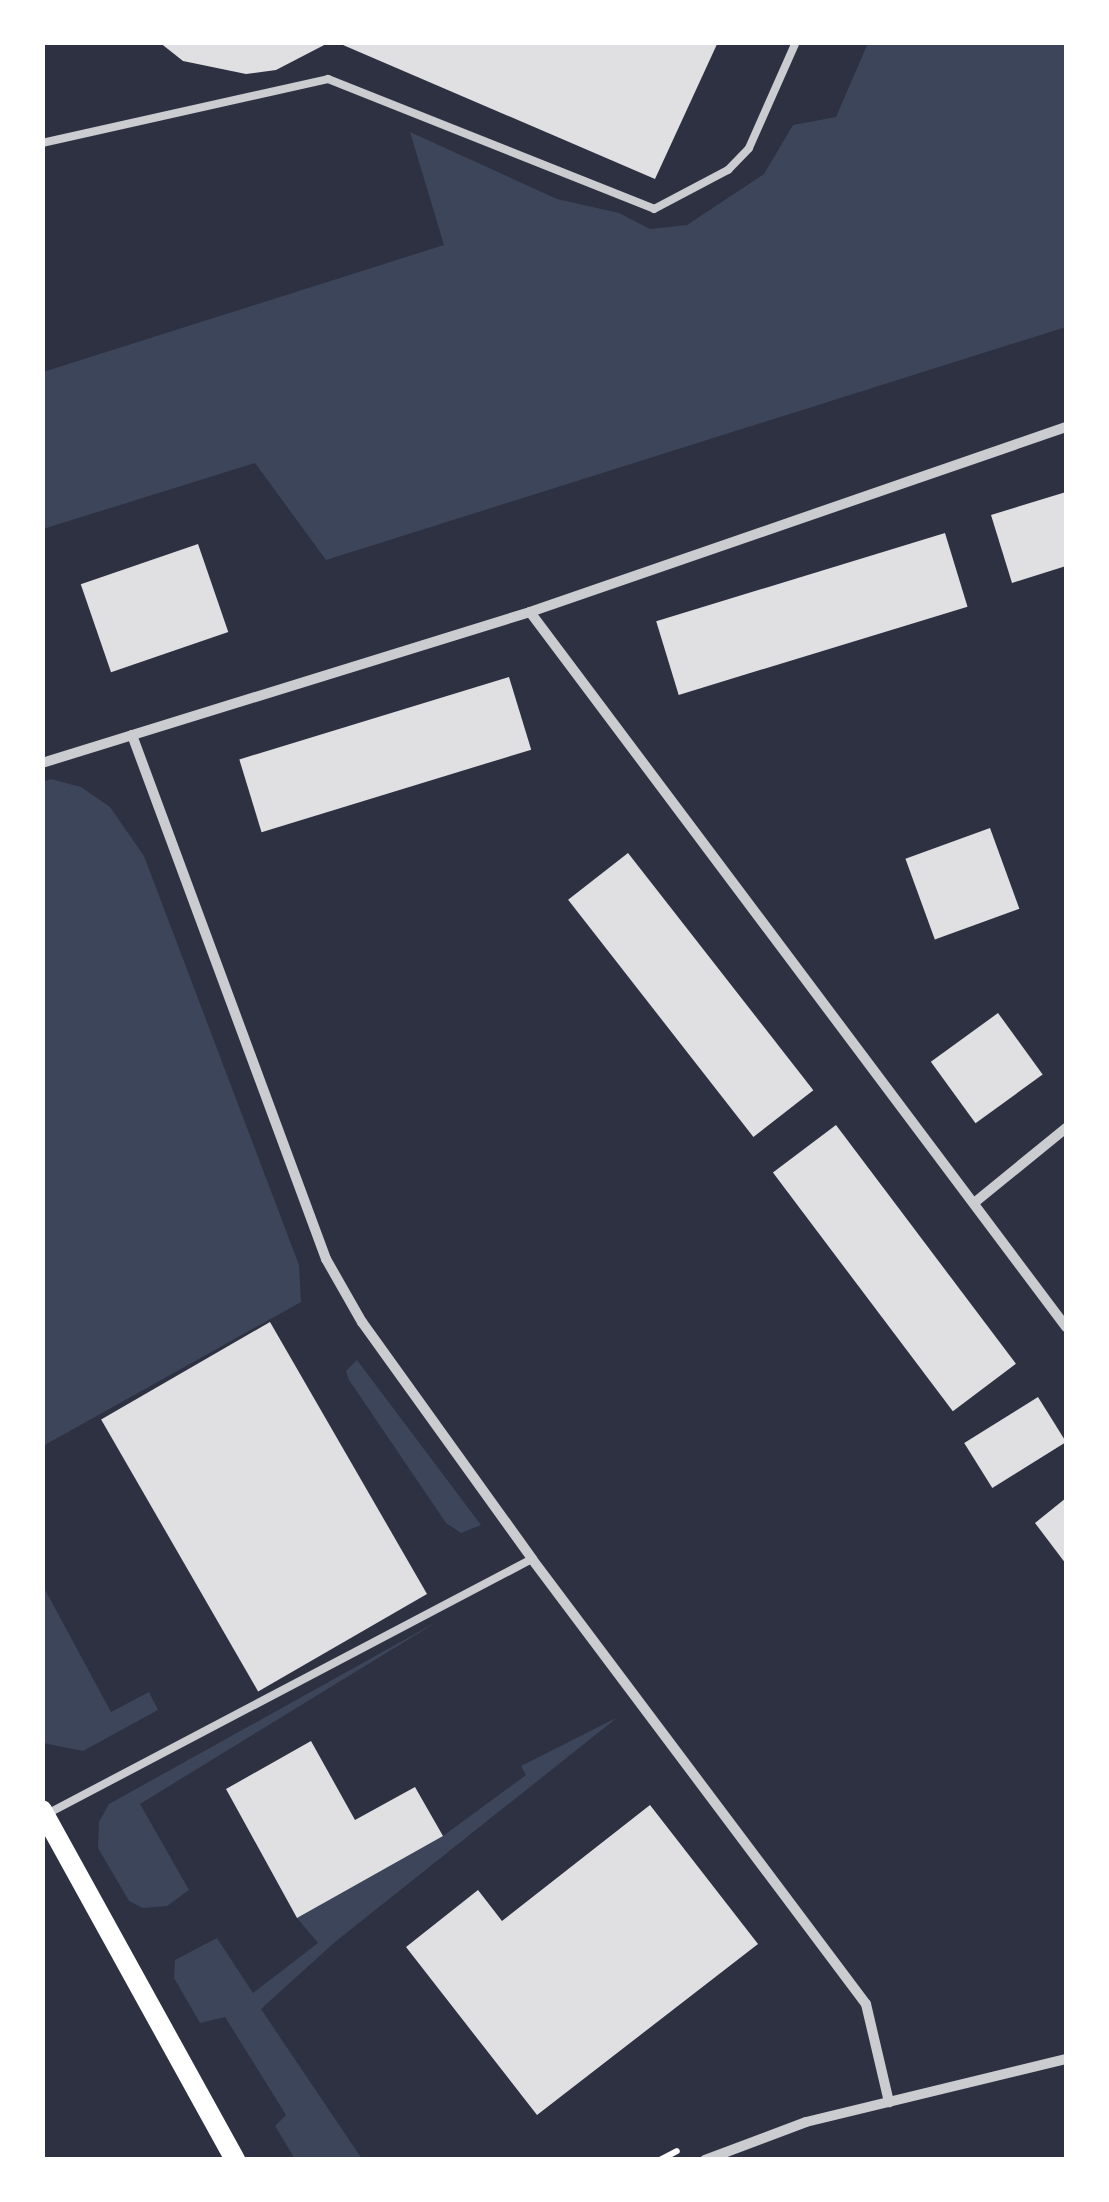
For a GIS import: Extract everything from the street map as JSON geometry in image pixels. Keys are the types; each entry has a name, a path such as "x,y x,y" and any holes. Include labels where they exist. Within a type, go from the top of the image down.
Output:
{"main road":[{"path":"44,1812 235,2160"}],"street":[{"path":"42,763 530,612 1066,427"},
{"path":"530,612 1066,1327"},
{"path":"132,735 326,1259 362,1322 532,1559 866,2004 888,2102"},
{"path":"974,1203 1066,1128"},
{"path":"705,2160 806,2122 1066,2059"}],"lane":[{"path":"42,142 328,79 654,209 728,170 749,148 796,42"},
{"path":"44,1812 532,1559"}],"shaded area":[{"path":"868,43 1066,43 1066,327 326,560 255,463 43,529 43,372 444,245 410,132 557,199 619,213 650,229 687,225 764,174 793,125 836,117"},
{"path":"51,779 81,787 110,807 144,856 299,1265 301,1302 43,1446 42,782"},
{"path":"357,1360 481,1525 461,1533 446,1523 349,1380 346,1371"},
{"path":"43,1586 111,1712 149,1692 158,1710 83,1751 43,1743"},
{"path":"440,1620 140,1804 189,1890 167,1906 143,1908 129,1901 98,1848 99,1822 109,1804"},
{"path":"618,1717 335,1942 261,2009 362,2159 295,2159 275,2126 286,2115 225,2017 200,2023 174,1978 175,1960 217,1938 253,1993 318,1943 297,1918 443,1836 526,1775 521,1766"}],"building":[{"path":"159,42 330,42 276,70 246,74 183,61"},
{"path":"336,42 718,42 655,179"},
{"path":"1066,492 1066,566 1012,583 991,515"},
{"path":"945,533 968,607 679,695 656,621"},
{"path":"198,544 228,632 111,672 81,584"},
{"path":"509,677 531,750 262,832 239,759"},
{"path":"990,828 1019,909 935,940 905,859"},
{"path":"628,853 813,1090 753,1137 568,900"},
{"path":"998,1013 1043,1074 976,1123 931,1062"},
{"path":"836,1125 1016,1364 953,1411 773,1173"},
{"path":"270,1322 427,1594 258,1691 101,1420"},
{"path":"1038,1397 1066,1442 992,1488 964,1443"},
{"path":"1066,1498 1066,1564 1035,1523"},
{"path":"311,1741 355,1820 415,1787 443,1836 297,1918 226,1789"},
{"path":"650,1805 758,1944 537,2115 406,1947 478,1890 502,1921"}]}
